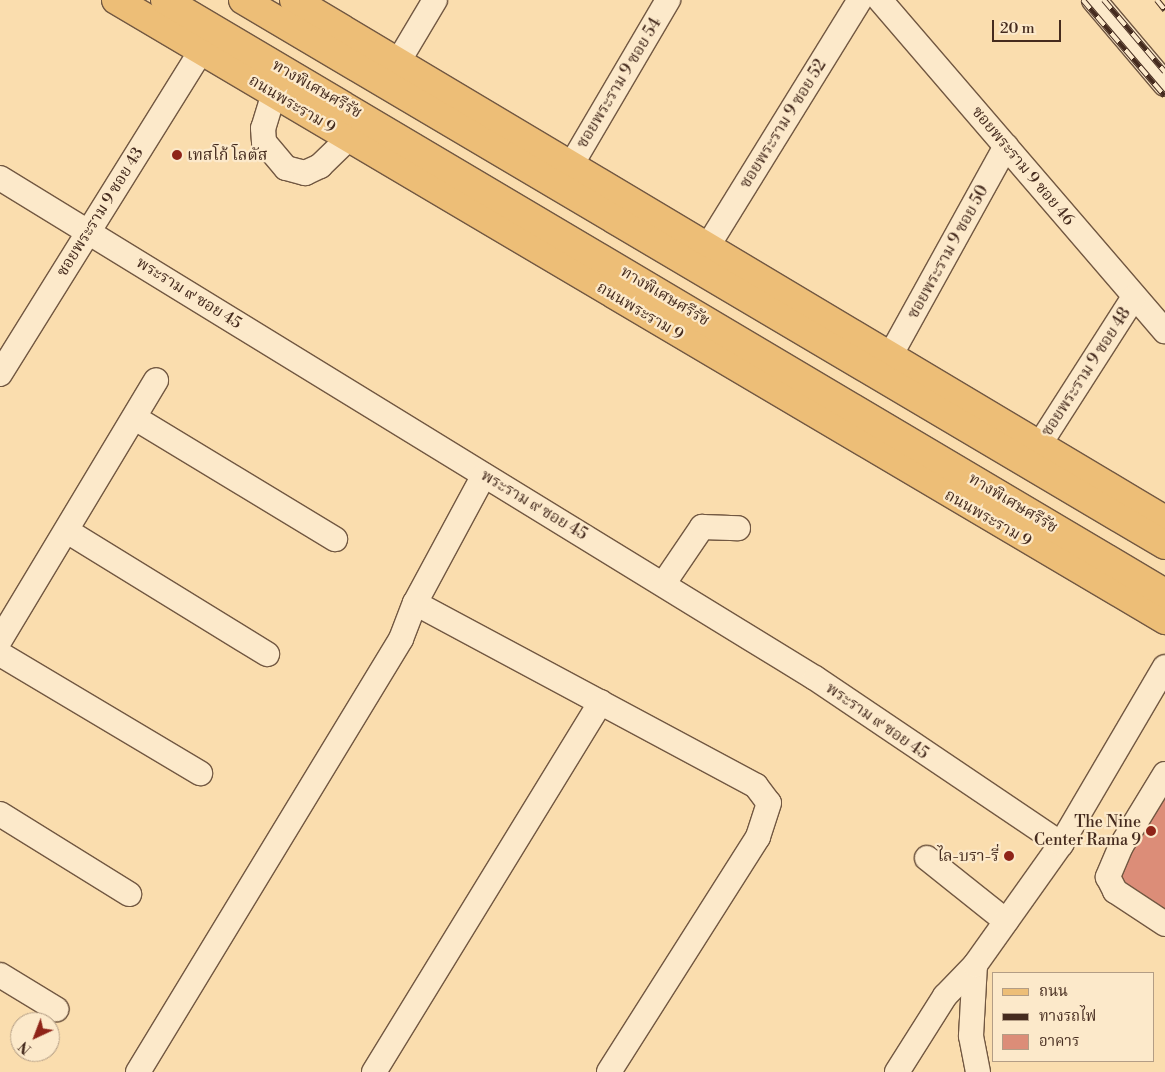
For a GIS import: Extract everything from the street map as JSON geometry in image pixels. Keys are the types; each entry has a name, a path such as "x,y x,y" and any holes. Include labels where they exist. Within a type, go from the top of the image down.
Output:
{"main road":[{"name":"ถนนพระราม 9","path":"116,0 1165,620"},
{"name":"ทางพิเศษศรีรัช","path":"165,0 1165,593"},
{"path":"243,0 1165,545"},
{"path":"294,0 706,249 1038,447 1165,520"}],"street":[{"path":"398,62 435,0"},
{"name":"ซอยพระราม 9 ซอย 54","path":"570,166 668,0"},
{"name":"ซอยพระราม 9 ซอย 52","path":"706,249 860,0"},
{"name":"ซอยพระราม 9 ซอย 46","path":"880,0 1165,331"},
{"path":"1094,0 1165,84"},
{"name":"ซอยพระราม 9 ซอย 43","path":"0,374 201,50"},
{"path":"274,93 263,128 264,142 286,168 305,173 320,166 349,138"},
{"name":"ซอยพระราม 9 ซอย 50","path":"890,358 1006,146"},
{"name":"พระราม ๙ ซอย 45","path":"0,178 484,475 664,583 815,678 1061,844"},
{"name":"ซอยพระราม 9 ซอย 48","path":"1038,447 1134,297"},
{"path":"0,640 135,418 156,380"},
{"path":"135,418 334,539"},
{"path":"138,1072 401,638 415,603 484,475"},
{"path":"664,583 702,527 738,528"},
{"path":"67,531 267,654"},
{"path":"415,603 756,786 769,803 758,837 609,1072"},
{"path":"0,654 200,773"},
{"path":"897,1072 945,996 975,965 1061,844 1165,667"},
{"path":"374,1072 601,702"},
{"path":"1165,774 1121,846 1108,877 1115,891 1165,924"},
{"path":"0,814 129,894"},
{"path":"927,858 1006,921"},
{"path":"975,965 971,1036 978,1072"},
{"path":"0,975 56,1009"}],"building":[{"name":"The Nine Center Rama 9","path":"1165,783 1165,912 1110,879"}],"railway":[{"path":"1083,0 1165,96"},
{"path":"1104,0 1165,72"},
{"path":"1157,0 1165,10"}],"place":[{"name":"เทสโก้ โลตัส","path":"177,155"},
{"name":"The Nine Center Rama 9","path":"1151,831"},
{"name":"ไล-บรา-รี่","path":"1009,856"}]}
